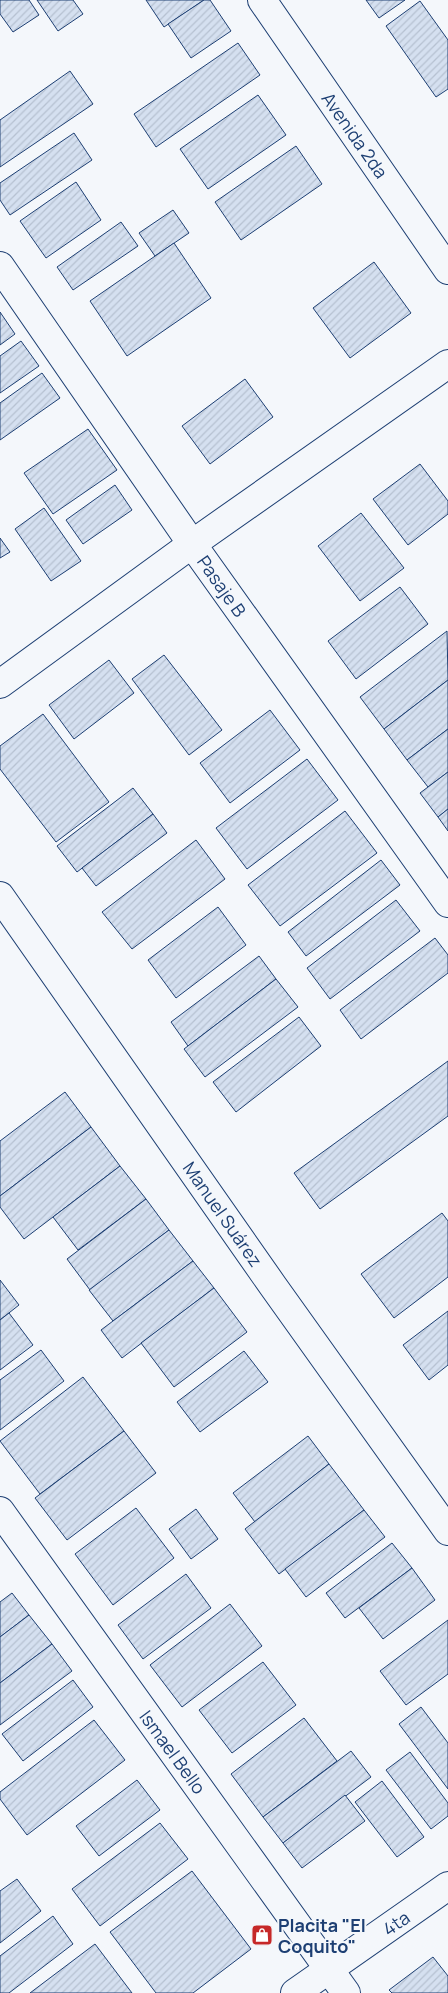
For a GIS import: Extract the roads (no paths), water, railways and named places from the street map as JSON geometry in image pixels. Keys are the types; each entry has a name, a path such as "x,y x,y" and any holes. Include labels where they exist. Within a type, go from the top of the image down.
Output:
{"street":[{"name":"Avenida 2da","path":"262,0 448,270"},
{"name":"Pasaje B","path":"0,266 192,544 448,903"},
{"path":"0,684 192,544 448,364"},
{"name":"Manuel Suárez","path":"0,896 448,1531"},
{"name":"Ismael Bello","path":"0,1511 346,1993"},
{"name":"4ta","path":"296,1993 448,1886"}],"place":[{"name":"Placita \"El Coquito\"","path":"262,1935"}]}
